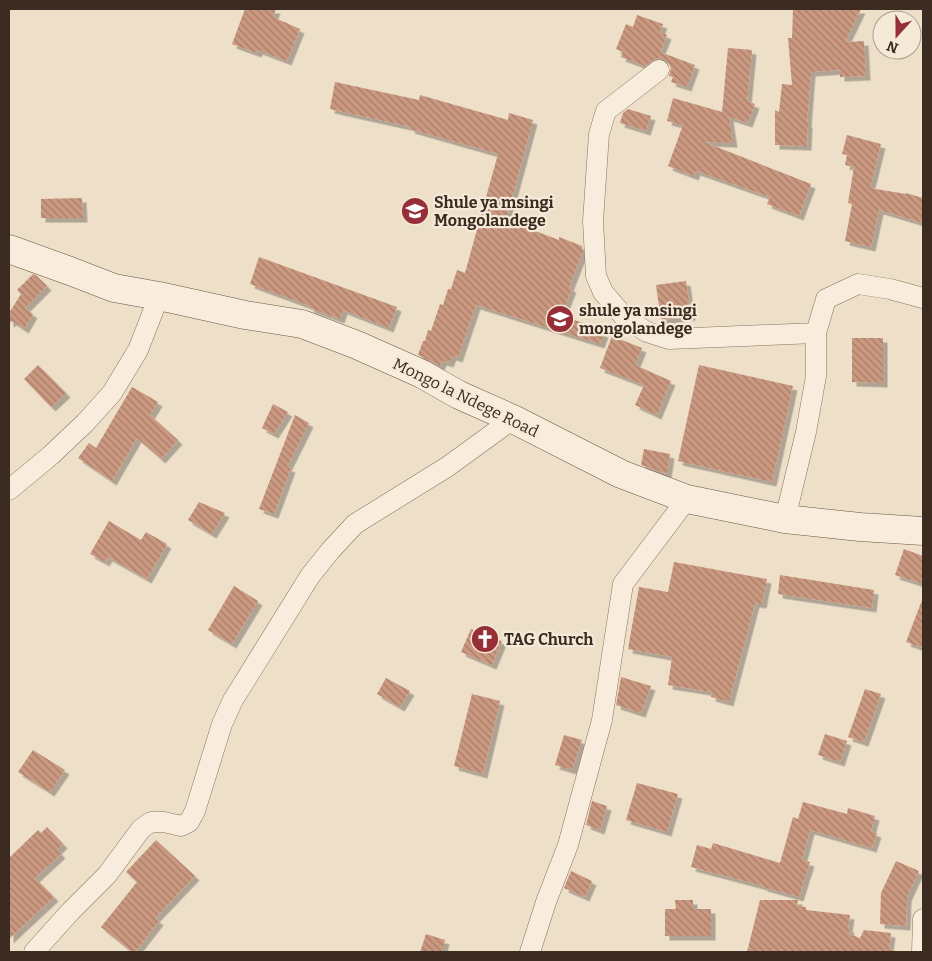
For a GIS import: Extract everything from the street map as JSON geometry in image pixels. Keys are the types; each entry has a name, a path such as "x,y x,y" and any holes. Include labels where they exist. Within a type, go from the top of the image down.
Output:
{"street":[{"path":"659,70 606,111 599,134 593,221 596,276 603,292 625,318 647,332 669,339 816,333"},
{"name":"Mongo la Ndege Road","path":"9,249 114,288 245,315 302,324 357,345 422,374 459,395 621,474 687,499 785,520 923,532"},
{"path":"785,520 806,432 816,376 816,333 826,299 858,284 890,289 923,298"},
{"path":"9,490 85,423 112,393 138,350 158,296"},
{"path":"34,952 106,875 140,828 151,822 164,822 181,826 190,822 222,724 233,700 310,576 330,551 355,524 447,467 512,420"},
{"path":"530,952 546,902 568,845 602,720 623,584 687,499"},
{"path":"922,952 923,919"}],"building":[{"path":"245,9 276,9 273,17 300,29 287,61 258,50 257,53 232,44"},
{"path":"793,9 861,9 845,42 864,41 866,76 840,77 840,70 811,72 807,146 775,145 775,110 779,112 782,84 792,85 788,38 792,38"},
{"path":"637,15 663,24 660,32 667,35 660,52 695,65 687,87 671,82 673,77 669,76 671,68 664,59 657,58 645,66 621,57 623,52 616,49 626,24 633,27"},
{"path":"728,48 752,50 747,101 755,104 748,123 729,117 733,143 704,142 811,184 799,216 767,204 770,197 696,171 694,176 668,166 683,125 667,121 673,98 722,112"},
{"path":"335,82 419,100 420,95 508,120 509,113 533,120 506,220 559,240 559,237 582,246 583,251 569,287 572,288 561,316 600,328 593,329 604,333 600,344 476,305 458,358 452,356 449,363 442,361 440,366 418,355 428,330 431,331 440,304 443,305 448,289 451,289 457,270 465,273 498,154 410,129 411,127 330,109"},
{"path":"628,109 651,116 646,131 620,123 623,113"},
{"path":"847,135 881,144 870,188 906,193 923,198 923,223 879,210 871,247 845,241 852,204 848,203 854,167 845,165 847,155 842,154"},
{"path":"82,198 83,218 41,218 41,199"},
{"path":"259,257 397,307 389,328 343,310 340,319 250,284"},
{"path":"33,274 47,286 25,308 33,314 24,329 12,321 9,322 9,313 21,294 17,290"},
{"path":"686,281 691,316 661,320 656,285"},
{"path":"612,336 642,348 635,365 671,381 657,415 635,405 644,385 600,368"},
{"path":"852,338 883,338 883,383 852,382"},
{"path":"38,365 66,393 51,407 24,379"},
{"path":"699,365 793,386 772,482 678,461"},
{"path":"132,387 158,402 150,415 178,440 161,459 137,438 112,481 78,458 89,443 96,448"},
{"path":"273,404 288,412 274,434 262,428"},
{"path":"295,415 309,423 287,467 291,468 274,514 259,509"},
{"path":"644,449 670,454 667,474 641,465"},
{"path":"199,502 225,513 212,534 188,520"},
{"path":"109,521 141,540 146,532 167,544 147,579 108,557 105,562 90,554"},
{"path":"904,549 923,556 923,584 895,575"},
{"path":"674,562 767,579 762,604 755,603 729,702 711,697 712,692 668,685 672,657 628,649 639,587 668,592"},
{"path":"780,575 874,590 872,608 778,594"},
{"path":"234,586 258,601 232,644 208,630"},
{"path":"923,601 923,648 906,642"},
{"path":"471,629 502,641 492,665 461,652"},
{"path":"621,677 651,686 641,713 616,705"},
{"path":"386,678 410,691 400,707 377,694"},
{"path":"865,689 881,694 864,742 848,737"},
{"path":"472,694 500,701 483,774 454,766"},
{"path":"825,734 847,741 840,762 818,755"},
{"path":"564,735 582,740 572,770 555,765"},
{"path":"33,750 65,770 50,792 18,772"},
{"path":"637,783 678,794 667,832 626,820"},
{"path":"592,801 607,806 600,830 586,825"},
{"path":"803,802 847,814 848,808 875,816 871,831 877,833 872,848 810,830 802,860 810,862 799,897 691,867 697,845 711,849 713,843 780,863 793,817 798,819"},
{"path":"47,827 63,844 57,850 61,854 35,878 54,897 9,939 9,858 38,830 41,833"},
{"path":"156,840 195,876 155,918 159,921 135,952 132,952 101,927 137,882 126,872"},
{"path":"896,861 919,871 907,897 906,926 880,924 881,893"},
{"path":"571,871 592,881 585,897 564,888"},
{"path":"675,900 693,900 693,909 711,909 711,936 665,936 665,909 676,909"},
{"path":"760,900 798,900 797,906 806,907 806,910 850,915 849,934 860,938 864,930 891,933 889,949 894,950 893,952 747,952"},
{"path":"426,934 445,940 442,952 420,952"}],"place":[{"name":"Shule ya msingi Mongolandege","path":"415,211"},
{"name":"shule ya msingi mongolandege","path":"560,319"},
{"name":"TAG Church","path":"485,639"}]}
